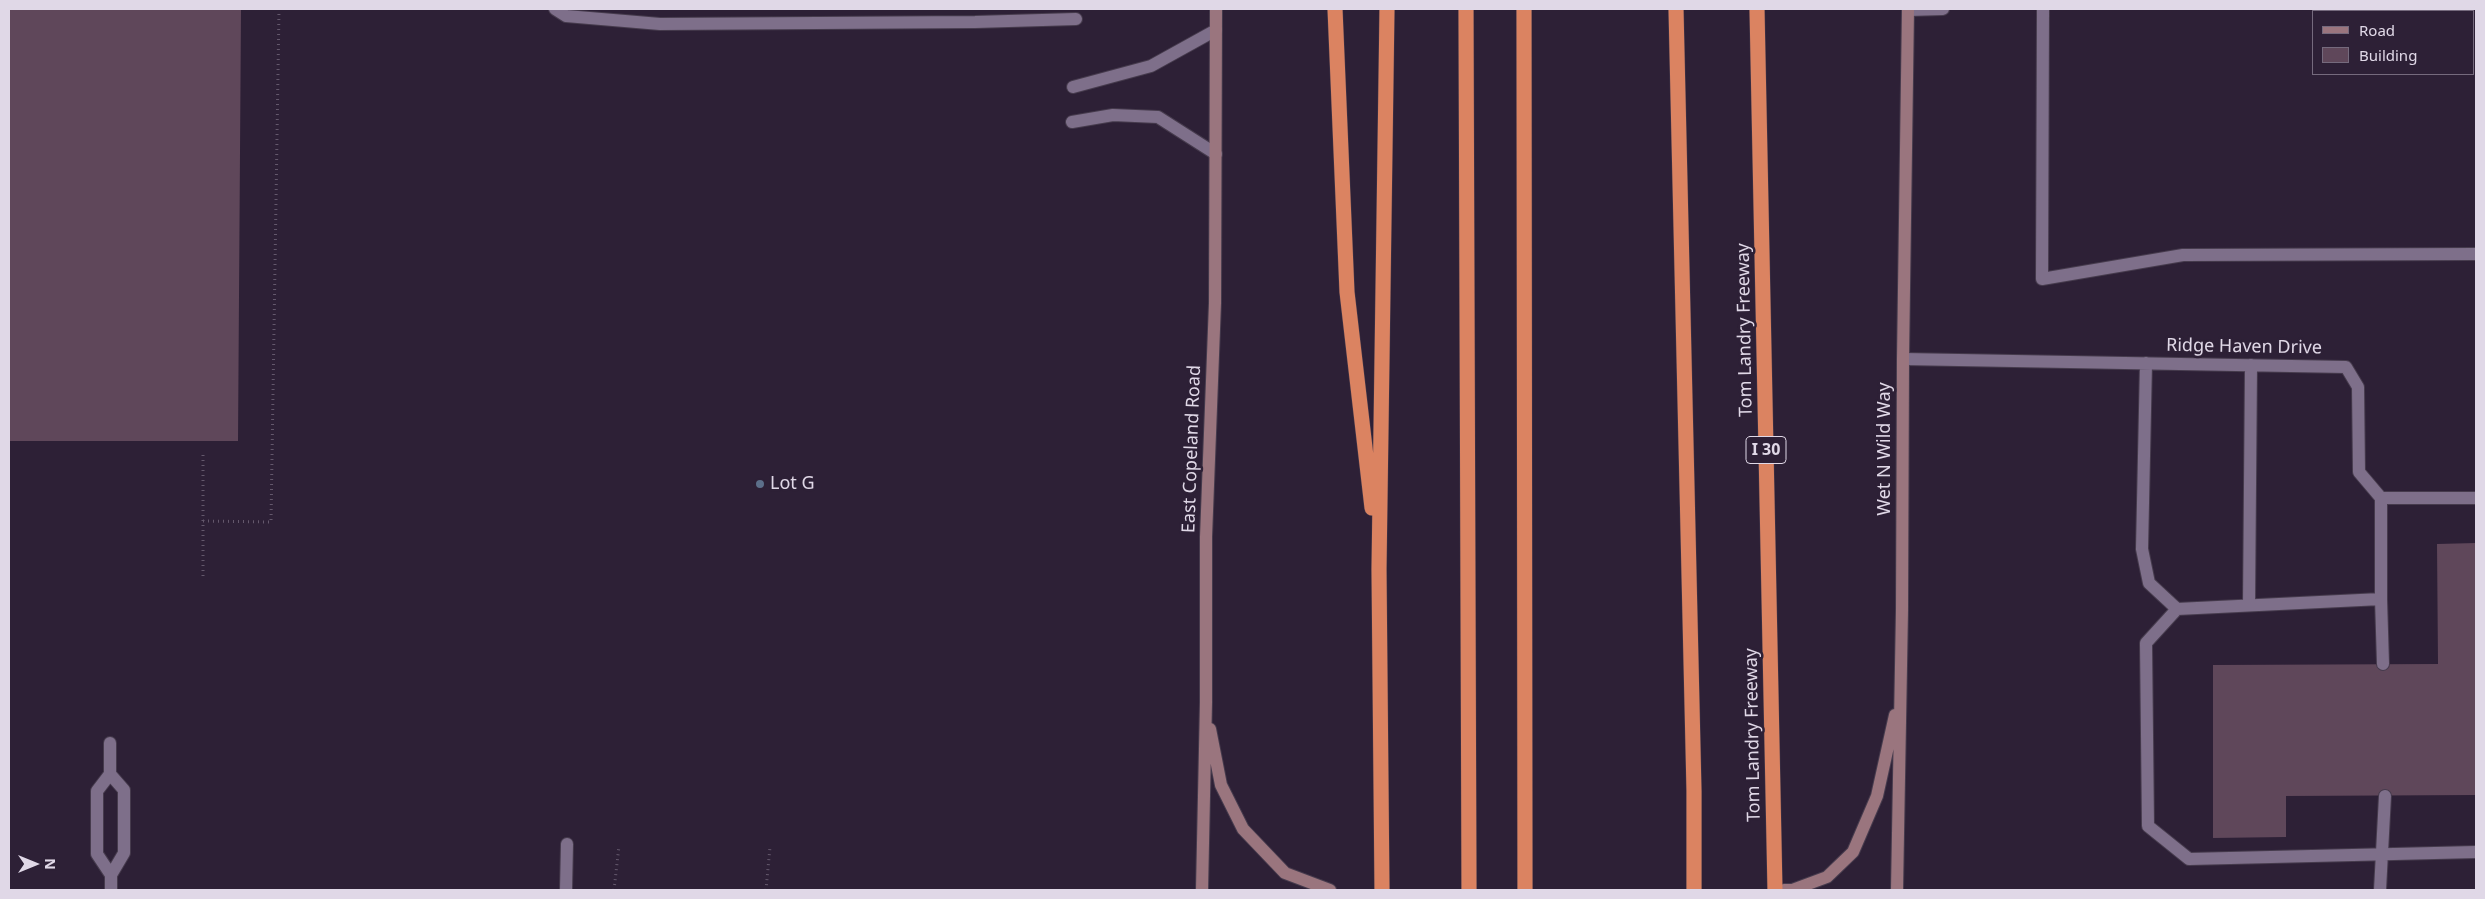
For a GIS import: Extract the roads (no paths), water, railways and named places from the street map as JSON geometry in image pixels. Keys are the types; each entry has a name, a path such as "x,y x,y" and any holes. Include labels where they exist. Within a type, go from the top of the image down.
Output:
{"highway":[{"path":"1335,9 1347,292 1379,569"},
{"path":"1382,890 1379,569 1387,9"},
{"path":"1466,9 1468,890"},
{"path":"1524,9 1525,890"},
{"path":"1676,9 1694,791 1694,890"},
{"name":"Tom Landry Freeway","path":"1757,9 1775,890"}],"main road":[{"name":"East Copeland Road","path":"1202,890 1206,702 1206,538 1215,303 1216,9"},
{"name":"Wet N Wild Way","path":"1897,890 1908,9"},
{"path":"1784,890 1792,890 1827,877 1853,852 1877,796 1901,689"},
{"path":"1206,702 1220,785 1243,829 1284,872 1330,890"}],"lane":[{"path":"555,9 566,16 660,24 975,22 1076,19"},
{"path":"1908,9 1943,9"},
{"path":"2043,9 2042,279 2183,255 2476,254"},
{"path":"1073,87 1150,66 1216,30"},
{"path":"1072,122 1114,115 1158,117 1216,154"},
{"name":"Ridge Haven Drive","path":"1903,358 2346,367 2358,387 2359,472 2381,498"},
{"path":"2146,363 2142,549 2149,584 2178,609"},
{"path":"2249,605 2251,365"},
{"path":"2383,664 2381,498 2476,498"},
{"path":"2381,599 2178,609 2146,643 2148,826 2189,859 2476,852"},
{"path":"110,743 110,774 97,791 97,854 111,875"},
{"path":"110,774 124,790 124,853 111,875 111,890"},
{"path":"2380,890 2385,796"},
{"path":"566,890 567,844"}],"place":[{"name":"Lot G","path":"760,484"}]}
